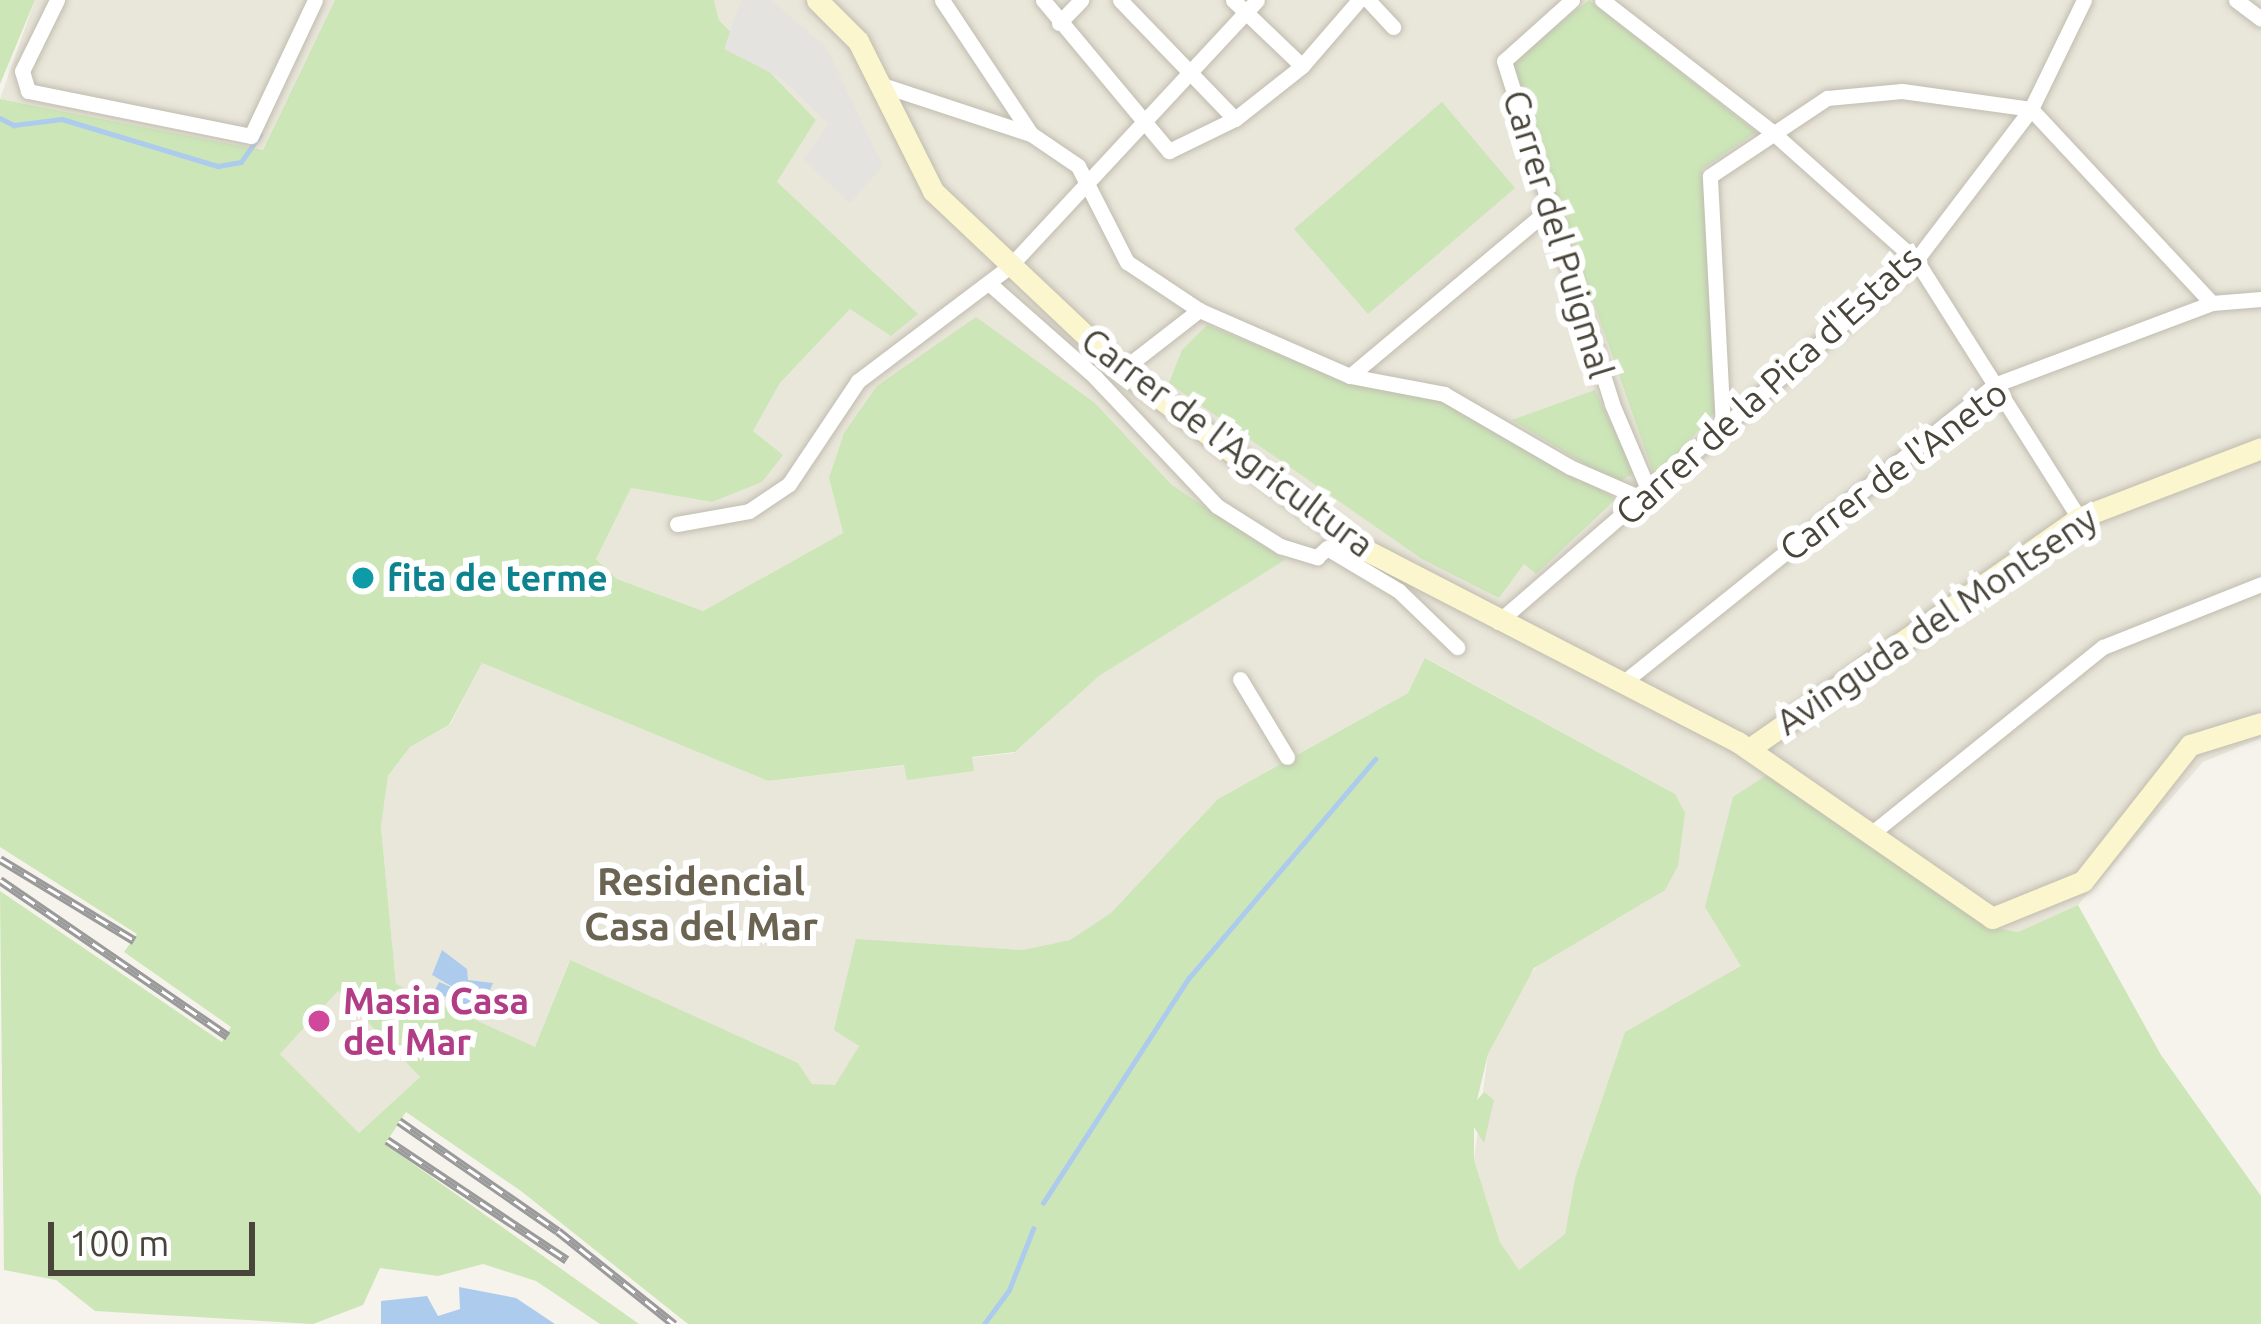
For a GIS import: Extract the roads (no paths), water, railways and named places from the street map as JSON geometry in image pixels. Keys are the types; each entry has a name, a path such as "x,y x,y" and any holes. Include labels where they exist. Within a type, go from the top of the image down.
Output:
{"street":[{"path":"57,0 39,45 22,70 28,91 250,136 315,0"},
{"name":"Carrer de l'Agricultura","path":"817,0 858,41 873,82 933,191 1122,370 1356,544 1749,749 1992,919 2083,881 2190,746 2261,723"},
{"path":"942,0 1031,134"},
{"path":"1043,0 1142,126 1169,151 1235,119 1302,66 1364,0 1393,27"},
{"path":"1059,23 1081,0"},
{"path":"1120,0 1235,119"},
{"name":"Carrer del Puigmal","path":"1572,0 1504,61 1645,494"},
{"path":"1602,0 1771,131 1916,260 2079,518"},
{"name":"Carrer de la Pica d'Estats","path":"1498,622 1916,260 2031,109 2084,0"},
{"path":"2236,0 2261,19"},
{"path":"677,524 749,511 789,484 859,381 1009,267 1192,75 1245,4 1302,66"},
{"path":"873,82 1031,134 1066,152 1088,182 1127,262 1199,310 1350,376 1444,394 1570,467 1645,494"},
{"path":"1724,427 1710,176 1771,131 1827,98 1902,91 2031,109 2212,303"},
{"path":"1350,376 1550,208"},
{"path":"990,284 1095,377 1217,506 1280,546 1317,557 1327,548 1400,591 1457,647"},
{"name":"Carrer de l'Aneto","path":"1625,681 1994,385 2212,303 2261,299"},
{"path":"1122,370 1199,310"},
{"name":"Avinguda del Montseny","path":"1749,749 2079,518 2261,448"},
{"path":"1871,834 2103,647 2261,584"},
{"path":"1240,679 1287,757"}],"water":[{"path":"442,950 467,969 468,980 493,983 481,1012 434,992 439,982 458,990 432,975"},
{"path":"459,1287 516,1298 555,1324 381,1324 381,1301 427,1296 438,1316 460,1309"}],"waterway":[{"path":"0,118 14,125 62,119 218,166 241,162 260,135"},
{"path":"1043,1203 1188,979 1375,759"},
{"path":"984,1324 1009,1290 1033,1229"}],"railway":[{"path":"0,859 134,940"},
{"path":"0,880 228,1036"},
{"path":"399,1121 558,1231 674,1324"},
{"path":"387,1140 567,1260"}],"place":[{"name":"fita de terme","path":"363,578"},
{"name":"Masia Casa del Mar","path":"319,1021"}],"district":[{"name":"Residencial Casa del Mar","path":"701,904"}]}
